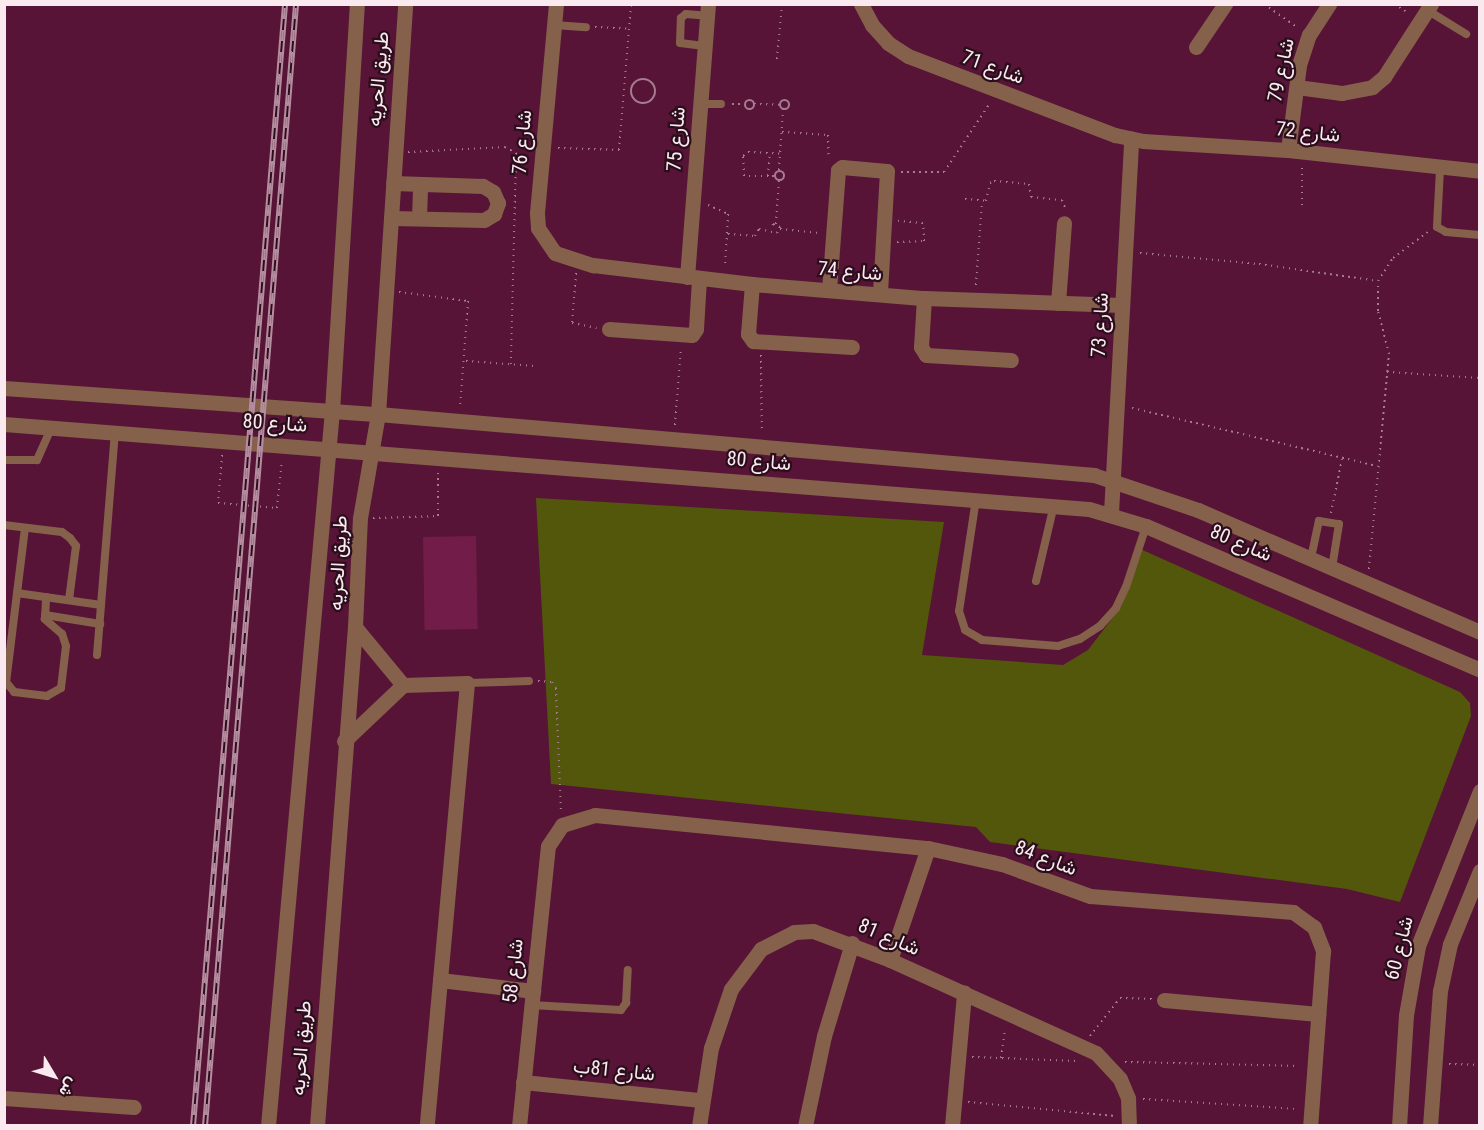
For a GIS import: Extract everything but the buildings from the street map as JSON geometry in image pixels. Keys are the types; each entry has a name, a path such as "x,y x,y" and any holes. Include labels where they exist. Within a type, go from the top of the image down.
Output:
{"street":[{"name":"طريق الحريه","path":"268,1125 332,411 357,4"},
{"name":"طريق الحريه","path":"317,1125 344,741 355,627 360,518 378,414 405,4"},
{"name":"شارع 76","path":"556,4 538,228 555,253 577,262"},
{"name":"شارع 71","path":"861,4 872,26 888,43 908,56 1131,139"},
{"path":"1196,48 1225,4"},
{"name":"شارع 79","path":"1295,151 1299,65 1309,35 1329,4"},
{"path":"1297,87 1342,93 1372,87 1384,77 1429,8"},
{"name":"شارع 75","path":"682,335 692,335 696,329 693,201 707,10"},
{"name":"شارع 72","path":"1131,139 1295,151 1440,169 1479,171"},
{"name":"شارع 73","path":"1111,513 1131,139"},
{"path":"829,290 839,169 890,172 880,294"},
{"path":"391,218 484,220 494,214 498,203 494,192 483,186 393,183"},
{"path":"419,218 420,184"},
{"path":"1058,303 1064,223"},
{"name":"شارع 74","path":"577,262 752,284 924,298 1122,305"},
{"path":"752,284 748,334 761,343 852,347"},
{"path":"924,298 921,347 926,355 1011,360"},
{"path":"609,329 682,335"},
{"name":"شارع 80","path":"4,388 378,414 1074,472 1113,480 1198,510 1479,632"},
{"name":"شارع 80","path":"4,424 1054,505 1111,513 1479,670"},
{"path":"355,627 403,685"},
{"path":"344,741 403,685 467,683 427,1125"},
{"name":"شارع 60","path":"1399,1125 1406,1015 1418,945 1479,791"},
{"name":"شارع 84","path":"562,825 595,814 634,816 928,848 1002,864 1090,896 1293,912 1314,927 1321,939 1310,1118"},
{"name":"شارع 58","path":"519,1125 545,860 548,846 562,825"},
{"path":"890,960 928,848"},
{"path":"1430,1125 1444,968 1479,871"},
{"name":"شارع 81","path":"699,1125 701,1100 718,1018 731,989 761,949 794,932 813,931 852,943 1007,1012 1084,1054 1108,1062 1128,1098 1130,1121"},
{"path":"805,1125 824,1036 852,943"},
{"path":"440,980 532,998"},
{"path":"952,1125 964,993"},
{"path":"1164,1000 1318,1014"},
{"name":"شارع 81ب","path":"523,1082 701,1100"},
{"path":"4,1098 134,1107"}],"lane":[{"path":"1429,8 1466,34"},
{"path":"705,46 679,41 683,15 707,10"},
{"path":"554,25 586,27"},
{"path":"700,104 721,104"},
{"path":"1440,169 1437,227 1442,231 1479,236"},
{"path":"4,460 37,460 52,427"},
{"path":"97,655 115,432"},
{"path":"976,499 959,611 965,630 982,640 1058,646 1080,639 1100,626 1116,608 1126,587 1146,526"},
{"path":"1036,581 1054,505"},
{"path":"1311,558 1318,523 1329,521 1341,528 1332,568"},
{"path":"4,525 62,532 76,546 69,600"},
{"path":"25,528 6,682 14,692 47,696 61,688 66,646 62,634 45,615 46,597"},
{"path":"17,593 101,605"},
{"path":"45,615 100,624"},
{"path":"467,683 529,681"},
{"path":"532,998 621,1010 626,1003 628,970"}],"path":[{"path":"543,147 618,151 631,4"},
{"path":"777,59 782,4"},
{"path":"1264,4 1309,35"},
{"path":"586,27 629,29"},
{"path":"636,79 651,80 651,103 634,102 634,89 636,79"},
{"path":"625,88 634,89"},
{"path":"890,172 944,172 998,91"},
{"path":"721,104 744,104 750,99 754,104"},
{"path":"744,104 748,109 754,104 779,105 786,100 788,107 783,109"},
{"path":"774,176 779,170 781,154 783,109 779,105"},
{"path":"782,132 828,135 829,163"},
{"path":"1295,151 1302,205"},
{"path":"781,154 745,153 742,173 746,177 774,176 778,180 776,224 780,229 833,234"},
{"path":"768,176 770,154"},
{"path":"778,180 784,176 779,170"},
{"path":"965,199 987,200 992,181 1029,184 1032,197 1065,202 1064,223"},
{"path":"693,201 726,211 724,281"},
{"path":"975,300 982,201"},
{"path":"885,242 924,241 923,223 886,221"},
{"path":"771,229 776,224"},
{"path":"1368,583 1389,345 1378,311 1378,281 1406,246 1437,227"},
{"path":"727,234 755,236 759,229 771,229 777,233 780,229"},
{"path":"1125,252 1259,264 1378,281"},
{"path":"577,262 572,323 609,329"},
{"path":"385,291 467,300 465,361 459,422"},
{"path":"674,439 682,335"},
{"path":"761,343 762,446"},
{"path":"465,361 535,366"},
{"path":"1387,372 1479,378"},
{"path":"1117,405 1377,466"},
{"path":"224,440 218,504 277,508 284,445"},
{"path":"360,518 438,516 437,458"},
{"path":"1329,521 1343,458"},
{"path":"529,681 551,681 556,686 562,825"},
{"path":"958,1056 1001,1058 1084,1054 1120,998 1164,1000"},
{"path":"1001,1058 1007,1012"},
{"path":"1108,1062 1314,1066"},
{"path":"1434,1064 1479,1065"},
{"path":"1128,1098 1310,1118"},
{"path":"954,1101 1130,1121"}],"shaded area":[{"path":"536,498 944,522 922,655 1063,665 1088,650 1121,607 1138,548 1460,692 1470,703 1471,716 1400,902 1347,889 990,842 976,827 551,784"}],"railway":[{"path":"193,1126 285,4"},
{"path":"205,1126 296,4"}]}
